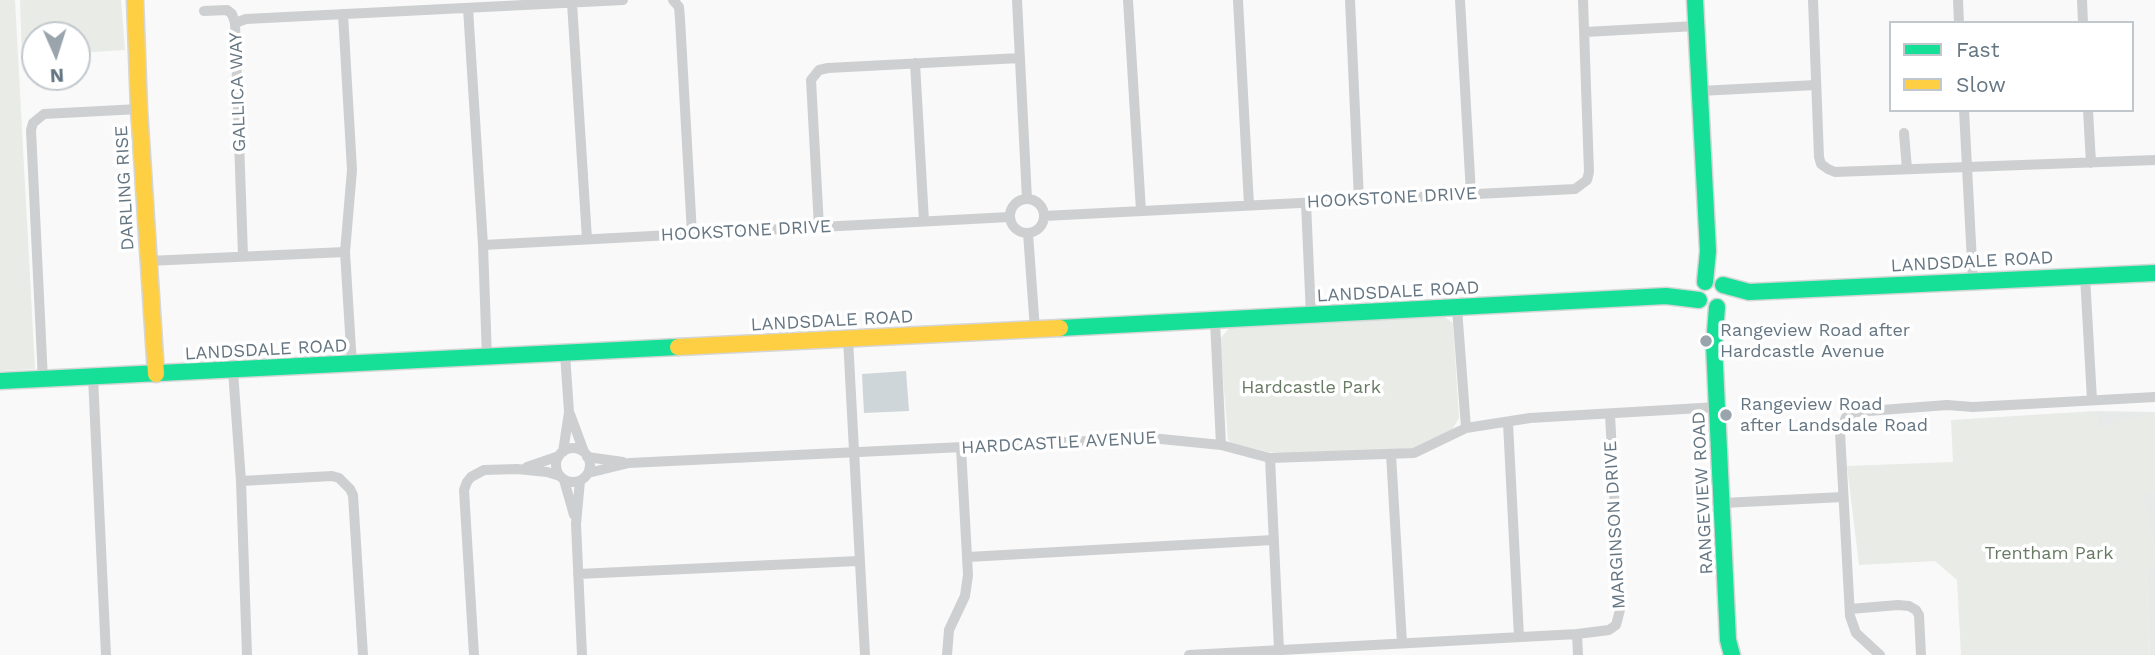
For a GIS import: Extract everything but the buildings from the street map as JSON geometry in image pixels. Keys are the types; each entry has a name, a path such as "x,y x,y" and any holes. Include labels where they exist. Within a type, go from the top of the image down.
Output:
{"street":[{"name":"DARLING RISE","path":"135,0 139,109 156,374"},
{"name":"GALLICA WAY","path":"243,256 235,23 246,19 624,0"},
{"path":"673,0 679,7 680,19 692,234"},
{"path":"1017,0 1027,199"},
{"path":"1128,0 1141,211"},
{"path":"1238,0 1250,205"},
{"path":"1350,0 1359,200"},
{"path":"1460,0 1471,194"},
{"path":"1583,0 1585,32 1696,26"},
{"name":"RANGEVIEW ROAD","path":"1695,0 1729,650"},
{"path":"1813,0 1819,157 1821,164 1835,172 2155,160"},
{"path":"1958,0 1959,21"},
{"path":"2082,0 2083,21"},
{"path":"572,3 587,239"},
{"path":"468,8 484,245 487,358"},
{"path":"204,10 227,10 232,14 235,23"},
{"path":"343,14 352,170 345,252 352,365"},
{"name":"HOOKSTONE DRIVE","path":"1044,216 1575,189 1587,180 1585,32"},
{"path":"819,227 811,80 819,70 1020,58"},
{"path":"915,63 924,221"},
{"path":"1700,91 1816,85"},
{"path":"43,380 31,130 33,123 44,114 139,109"},
{"path":"1964,112 1973,281"},
{"path":"2088,112 2091,163"},
{"path":"1904,132 1907,169"},
{"path":"1027,199 1039,204 1044,216 1041,226 1028,233 1015,229 1009,217 1015,203 1027,199"},
{"path":"1306,202 1311,316"},
{"name":"HOOKSTONE DRIVE","path":"484,245 1009,217"},
{"path":"1028,233 1035,330"},
{"path":"148,261 345,252"},
{"name":"LANDSDALE ROAD","path":"0,382 1215,321 1711,293 2155,273"},
{"path":"2085,276 2092,400"},
{"path":"1457,308 1466,428"},
{"path":"1215,321 1221,445"},
{"path":"848,339 865,655"},
{"path":"565,354 569,412 556,466 576,524"},
{"path":"233,371 241,481 247,655"},
{"path":"93,377 106,655"},
{"path":"1880,655 1852,626 1840,432 1846,417 1856,412 1947,405 1973,407 2155,397"},
{"name":"HARDCASTLE AVENUE","path":"629,463 1150,438 1221,445 1270,458 1391,454 1420,452 1466,428 1530,418 1718,407"},
{"path":"569,412 590,467 584,477 576,524 582,655"},
{"name":"MARGINSON DRIVE","path":"1189,655 1279,650 1327,651 1402,643 1609,631 1619,618 1610,414"},
{"path":"1508,423 1519,637"},
{"path":"947,655 949,630 965,596 968,557 961,448"},
{"path":"517,469 573,449 586,455 629,463"},
{"path":"1391,454 1402,643"},
{"path":"1270,458 1279,650"},
{"path":"474,655 464,490 471,477 484,470 517,469 547,472 575,482 629,463"},
{"path":"241,481 332,476 339,478 350,489 353,495 363,655"},
{"path":"1723,503 1843,497"},
{"path":"968,557 1273,540"},
{"path":"578,574 859,561"},
{"path":"1850,608 1898,605 1916,610 1919,615 1921,655"},
{"path":"1577,634 1578,655"}],"shaded area":[{"path":"906,371 909,411 864,413 862,374"},
{"path":"2095,411 2155,412 2155,655 2150,655 2145,547 2113,479"}],"green space":[{"path":"0,0 15,0 35,369 0,371"},
{"path":"20,0 121,0 125,50 91,52 91,21 21,21 21,28"},
{"name":"Hardcastle Park","path":"1442,315 1453,323 1459,418 1452,430 1416,448 1292,455 1269,452 1228,440 1220,339 1231,326"},
{"name":"Trentham Park","path":"2095,411 2100,427 2155,413 2155,491 2143,495 2155,547 2155,567 2146,568 2150,655 1961,655 1957,580 1935,561 1859,565 1847,466 1953,462 1951,420"}],"traffic: fast":[{"path":"1695,0 1708,251 1705,282"},
{"path":"1723,285 1749,292 2155,273"},
{"path":"1060,328 1666,296 1699,300"},
{"path":"1717,307 1714,345 1728,640 1732,655"},
{"path":"0,381 678,347"}],"traffic: slow":[{"path":"135,0 139,109 156,374"},
{"path":"678,347 1060,328"}],"place":[{"name":"Rangeview Road after Hardcastle Avenue","path":"1706,341"},
{"name":"Rangeview Road after Landsdale Road","path":"1726,415"}]}
